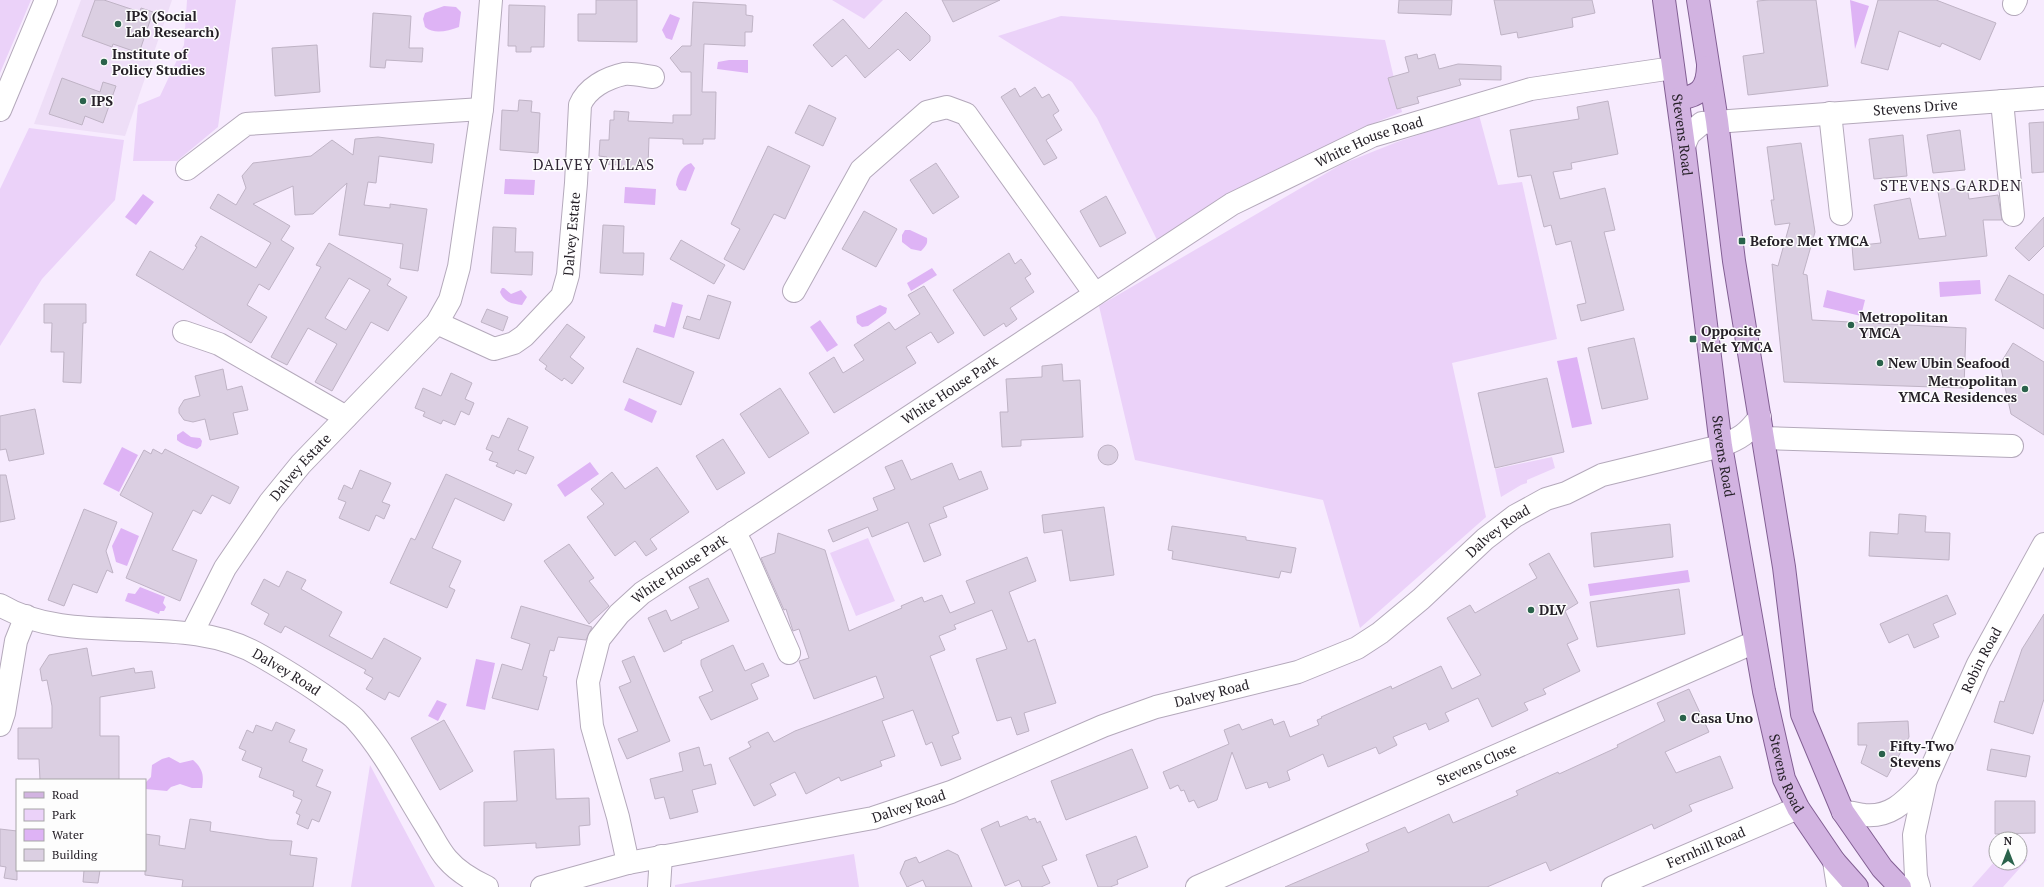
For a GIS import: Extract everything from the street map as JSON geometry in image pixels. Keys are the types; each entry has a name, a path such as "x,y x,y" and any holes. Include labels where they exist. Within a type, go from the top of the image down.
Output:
{"main road":[{"name":"Stevens Road","path":"1664,0 1678,99 1721,446 1764,691 1784,779 1798,808 1834,861 1857,887"},
{"path":"1698,0 1718,121 1734,260 1784,567 1802,714 1843,812 1882,868 1900,887"},
{"path":"1678,99 1692,96 1704,87 1708,79 1708,60"}],"street":[{"path":"0,110 46,0"},
{"name":"Dalvey Estate","path":"192,633 225,568 270,502 301,464 437,323 450,300 459,267 482,108 491,0"},
{"name":"White House Road","path":"1095,294 1232,204 1372,136 1531,90 1673,68"},
{"name":"Dalvey Estate","path":"437,323 480,344 494,349 514,343 524,336 562,296 568,275 576,183 580,105 584,96 602,81 626,74 653,77"},
{"name":"Stevens Drive","path":"1684,146 1689,134 1702,123 2044,98"},
{"path":"2002,101 2013,215"},
{"path":"187,169 246,124 482,108"},
{"path":"794,291 861,170 927,112 947,108 966,114 1095,294"},
{"path":"1830,113 1841,214"},
{"name":"White House Park","path":"628,863 618,817 592,726 588,682 599,639 618,614 642,593 1095,294"},
{"path":"184,332 219,344 346,417"},
{"path":"1762,428 2012,446"},
{"name":"Dalvey Road","path":"542,887 628,863 873,818 905,809 951,792 1103,726 1156,707 1298,672 1357,648 1380,634 1421,599 1485,539 1515,516 1540,503 1602,476 1721,446 1762,428"},
{"path":"734,532 742,546 789,653"},
{"name":"Robin Road","path":"1919,887 1916,877 1914,835 1926,780 1978,664 2044,544"},
{"name":"Dalvey Road","path":"0,605 11,611 41,621 84,627 192,633 225,640 260,655 321,693 356,719 382,754 447,859 467,877 487,887"},
{"path":"0,725 4,713 16,641 26,616"},
{"name":"Stevens Close","path":"1198,887 1755,642"},
{"name":"Robin Road","path":"1843,812 1866,815 1886,814 1901,806 1926,780"},
{"name":"Fernhill Road","path":"1613,887 1798,808"},
{"path":"659,887 661,856"},
{"path":"1834,861 1838,887"}],"shaded area":[{"name":"Institute of Policy Studies","path":"81,0 172,0 125,136 34,124"}],"green space":[{"path":"0,0 31,0 0,73"},
{"path":"187,0 236,0 218,127 177,161 133,161 138,105 160,96 184,45"},
{"path":"832,0 883,0 864,19"},
{"path":"1061,16 1385,40 1402,112 1354,131 1158,242 1097,118 1072,82 998,36"},
{"path":"1479,115 1498,185 1522,182 1557,339 1452,363 1486,517 1360,628 1323,500 1135,460 1099,306 1342,164 1397,142"},
{"path":"29,128 124,140 115,200 42,279 0,346 0,189"},
{"path":"1552,457 1555,468 1527,480 1527,483 1501,497 1495,469"},
{"path":"868,538 895,601 856,616 830,553"},
{"path":"370,765 435,887 351,887"},
{"path":"854,854 859,887 675,887 675,885"},
{"path":"1988,869 1988,871 2017,871 2003,887 1972,887"}],"water":[{"path":"1850,0 1869,6 1855,49"},
{"path":"444,6 456,7 461,12 459,27 437,32 425,27 423,19 425,13"},
{"path":"670,14 680,18 672,40 666,38 662,30"},
{"path":"729,60 748,60 748,73 717,69 718,62"},
{"path":"691,163 695,168 686,191 679,190 676,185 677,178 682,169"},
{"path":"505,179 535,180 534,195 504,194"},
{"path":"625,187 656,189 655,205 624,203"},
{"path":"143,194 154,202 136,225 125,217"},
{"path":"905,230 910,230 927,238 927,244 921,251 911,249 902,242 902,235"},
{"path":"932,268 937,275 911,291 907,283"},
{"path":"1980,280 1981,294 1940,297 1939,282"},
{"path":"502,288 511,294 521,290 527,297 522,305 512,303 506,300 500,292"},
{"path":"1827,290 1865,300 1861,316 1823,307"},
{"path":"672,302 683,305 674,338 653,332 655,324 665,327"},
{"path":"880,305 887,308 886,313 868,326 862,327 857,323 856,316"},
{"path":"820,320 838,345 827,352 810,327"},
{"path":"1577,357 1592,424 1572,428 1557,361"},
{"path":"629,398 657,411 652,423 624,410"},
{"path":"183,431 191,437 200,438 202,441 201,446 197,449 184,445 177,440 177,435"},
{"path":"122,447 138,455 119,492 103,484"},
{"path":"590,462 599,474 565,497 557,485"},
{"path":"121,528 139,536 127,566 116,562 112,546"},
{"path":"1688,570 1690,582 1590,596 1588,584"},
{"path":"140,587 165,597 163,603 166,607 164,611 160,611 159,614 125,601 128,593 135,594"},
{"path":"476,659 495,663 485,710 466,706"},
{"path":"437,700 447,704 438,721 428,716"},
{"path":"169,757 180,763 193,760 202,772 202,788 192,788 180,784 171,787 167,791 146,789 146,782 151,777 152,765"}],"building":[{"name":"IPS (Social Lab Research)","path":"95,0 104,0 140,12 141,8 153,12 139,53 113,44 112,47 82,36"},
{"path":"596,0 637,0 637,42 578,41 578,14 596,14"},
{"path":"942,0 1000,0 953,22"},
{"path":"1399,0 1452,0 1451,15 1398,13"},
{"path":"1494,0 1592,0 1595,13 1572,18 1573,27 1518,38 1517,32 1501,35"},
{"path":"1816,0 1828,86 1748,95 1743,56 1764,53 1757,1"},
{"path":"1878,0 1936,0 1996,23 1980,60 1942,43 1940,47 1899,31 1888,70 1861,63"},
{"path":"693,2 746,5 746,15 753,16 752,32 745,32 745,46 704,44 702,92 716,92 715,139 703,139 703,144 683,144 683,139 649,138 648,166 637,166 636,170 619,170 619,165 606,164 607,157 599,156 600,140 609,140 610,120 614,120 614,111 629,112 628,121 673,123 673,115 691,115 691,72 681,72 670,58 682,46 691,46"},
{"path":"509,5 545,6 544,47 531,47 531,52 516,52 516,46 508,46"},
{"path":"906,12 930,36 930,41 910,61 898,49 865,78 846,55 832,67 813,45 843,19 869,49"},
{"path":"373,13 411,16 409,48 423,48 422,62 386,60 385,68 370,67"},
{"path":"317,45 320,92 275,96 272,48"},
{"path":"1417,54 1418,59 1435,54 1439,69 1458,64 1501,66 1501,80 1459,79 1461,85 1417,97 1419,103 1397,109 1388,78 1409,72 1405,57"},
{"name":"IPS","path":"62,78 100,92 103,82 116,86 103,123 85,116 82,125 49,114"},
{"path":"1035,87 1042,98 1049,94 1059,111 1053,115 1062,130 1046,140 1057,158 1044,165 1001,97 1015,88 1020,97"},
{"path":"519,100 532,101 531,112 540,113 538,153 500,150 502,110 518,111"},
{"path":"1608,101 1618,154 1571,163 1572,169 1553,172 1560,199 1605,188 1615,230 1604,232 1624,310 1581,321 1577,305 1586,303 1571,241 1556,245 1551,225 1544,227 1531,175 1518,177 1510,130 1579,119 1577,107"},
{"path":"809,105 836,118 823,146 795,133"},
{"path":"2044,122 2044,172 2032,173 2029,123"},
{"path":"1960,130 1965,170 1933,173 1927,135"},
{"path":"1903,135 1907,176 1874,179 1869,139"},
{"path":"378,137 434,144 432,163 379,156 376,183 368,182 364,205 390,208 390,204 427,209 418,271 400,268 403,244 339,235 347,183 313,214 295,215 293,186 253,204 290,226 281,240 294,248 269,290 259,284 247,305 267,317 251,343 136,275 150,251 183,270 197,247 195,246 201,236 256,268 271,243 210,208 218,194 236,205 246,188 242,176 253,163 311,156 332,140 353,155 355,139"},
{"name":"Metropolitan YMCA","path":"1801,143 1815,232 1803,274 1807,275 1812,320 1966,328 1964,388 1784,382 1772,264 1778,266 1790,223 1775,225 1771,200 1774,200 1767,147"},
{"path":"768,146 810,166 785,219 774,214 744,270 724,259 740,229 731,224"},
{"path":"936,163 959,197 933,214 910,180"},
{"path":"1967,186 1969,199 1998,195 2002,220 1983,220 1987,256 1854,270 1852,246 1881,243 1874,205 1910,198 1919,239 1946,236 1938,192"},
{"path":"1106,196 1126,233 1100,247 1080,211"},
{"path":"864,211 897,229 876,267 842,249"},
{"path":"2044,217 2044,246 2029,261 2015,248"},
{"path":"603,225 624,226 623,253 644,253 643,275 600,273"},
{"path":"493,227 516,228 515,252 533,252 532,275 491,273"},
{"path":"681,240 725,265 714,284 670,259"},
{"path":"329,243 391,279 387,285 407,297 388,331 371,322 332,391 315,382 337,344 308,328 287,365 271,357 321,267 316,265","holes":["349,278 370,290 346,330 325,318"]},
{"path":"1009,253 1015,264 1021,259 1031,274 1025,278 1034,292 1010,308 1017,319 1006,327 1004,323 984,336 953,290"},
{"path":"2009,275 2044,295 2044,329 1995,300"},
{"path":"924,286 954,333 938,343 931,332 906,347 916,363 834,413 809,373 834,357 843,373 864,360 854,345 889,322 895,330 920,314 908,295"},
{"path":"708,295 731,302 719,339 683,328 687,316 700,320"},
{"path":"44,304 86,304 86,323 83,323 81,383 63,382 64,352 51,352 52,323 44,323"},
{"path":"487,309 508,317 503,331 481,322"},
{"path":"567,324 585,337 570,357 584,368 572,384 564,378 562,381 545,369 547,366 539,360"},
{"path":"1634,338 1648,399 1602,409 1588,348"},
{"name":"Metropolitan YMCA Residences","path":"2013,343 2044,362 2044,435 2011,414 2000,364"},
{"path":"637,348 694,372 681,405 623,382"},
{"path":"1062,364 1063,381 1080,380 1083,437 1021,440 1021,446 1002,447 1000,412 1008,412 1006,379 1042,377 1042,366"},
{"path":"223,369 227,390 242,386 248,410 233,413 238,434 210,440 205,419 193,422 184,420 179,413 179,408 184,400 200,396 195,376"},
{"path":"451,373 472,383 465,399 474,403 469,415 461,411 455,425 443,420 441,424 423,416 425,412 415,408 423,388 441,396"},
{"path":"1547,378 1564,452 1495,468 1478,393"},
{"path":"780,388 809,433 769,458 740,414"},
{"path":"35,409 44,454 9,461 6,449 0,450 0,416"},
{"path":"508,418 528,427 518,450 534,457 526,474 516,470 514,474 496,466 498,463 489,460 493,452 486,449 492,435 499,438"},
{"path":"723,439 745,473 717,490 696,456"},
{"path":"1104,445 1112,445 1118,451 1118,459 1112,465 1104,465 1098,459 1098,451"},
{"path":"153,449 162,454 165,449 239,487 230,504 212,495 201,514 193,510 172,550 197,560 180,601 126,578 153,513 120,495 144,450 151,454"},
{"path":"902,460 911,480 952,463 959,480 981,471 988,489 943,507 947,517 929,524 941,555 924,562 908,522 872,537 868,527 833,542 828,530 878,510 873,498 895,489 885,467"},
{"path":"657,467 689,512 650,539 657,549 646,556 635,541 615,556 587,517 604,504 591,489 612,472 625,489"},
{"path":"360,470 391,483 382,502 390,505 384,519 376,515 369,531 339,518 346,502 338,499 344,485 352,489"},
{"path":"446,474 512,504 504,521 455,498 432,548 461,561 449,587 455,590 447,608 390,583 411,538 415,540"},
{"path":"0,475 6,475 15,519 0,522"},
{"path":"1104,507 1114,575 1070,581 1062,530 1044,533 1042,515"},
{"path":"84,509 117,522 106,551 113,573 107,570 97,593 73,584 64,606 48,600"},
{"path":"1899,514 1926,516 1925,532 1950,533 1949,560 1869,556 1870,532 1898,534"},
{"path":"1670,524 1673,557 1594,567 1591,533"},
{"path":"1172,526 1246,537 1246,540 1296,548 1291,573 1281,571 1279,578 1172,559 1173,551 1168,550"},
{"path":"778,533 825,550 849,631 902,608 901,606 922,597 924,602 942,595 950,613 975,603 966,581 1027,557 1036,581 1009,592 1028,642 1035,639 1056,703 1024,713 1029,731 1017,735 1011,717 997,721 976,659 1007,649 992,610 954,625 956,629 939,636 945,650 930,656 959,733 952,736 961,759 941,766 932,742 926,745 913,710 882,721 895,756 880,761 882,766 841,781 839,777 806,794 795,772 770,784 776,795 754,806 729,758 751,747 748,742 768,732 774,742 795,731 884,698 876,676 814,699 799,661 809,658 799,629 793,631 786,609 784,610 761,558 775,553"},
{"path":"569,544 594,578 589,581 609,606 589,624 544,561"},
{"path":"1549,553 1578,603 1565,611 1578,639 1567,644 1580,671 1543,689 1546,694 1524,703 1528,710 1492,727 1478,698 1445,713 1449,721 1429,730 1426,723 1393,737 1397,745 1379,754 1376,747 1328,767 1323,754 1287,771 1290,780 1269,788 1267,782 1246,789 1232,752 1217,800 1198,808 1194,800 1189,802 1184,790 1181,791 1178,785 1170,789 1163,772 1229,744 1224,730 1239,724 1242,730 1272,719 1274,725 1284,721 1290,737 1319,725 1317,720 1322,718 1321,717 1391,686 1392,689 1441,666 1452,689 1481,675 1447,618 1470,605 1475,613 1537,578 1529,564"},
{"path":"287,571 306,580 301,589 342,612 329,636 372,659 384,638 421,658 399,697 389,692 385,700 366,689 373,678 364,673 366,670 285,626 281,633 264,624 269,614 251,604 264,579 279,587"},
{"path":"708,578 729,621 681,641 682,643 664,652 648,618 666,610 671,621 699,608 689,587"},
{"path":"1679,589 1685,634 1597,647 1590,602"},
{"path":"1947,595 1956,614 1933,624 1939,637 1914,648 1908,634 1889,643 1880,624"},
{"path":"521,606 592,627 586,640 558,637 554,651 550,650 543,676 547,677 538,710 492,698 502,664 522,670 530,644 511,638"},
{"path":"2044,614 2044,699 2033,734 1994,722 2000,701 2004,702 2022,649"},
{"path":"733,645 745,671 763,663 769,676 751,684 758,699 711,720 699,697 713,691 701,665 701,660"},
{"path":"87,648 92,676 134,668 135,673 152,671 155,688 100,697 100,736 119,736 119,779 40,779 39,759 18,759 18,728 52,728 52,706 47,680 42,681 40,669 49,655"},
{"path":"634,656 670,741 627,759 618,739 638,731 619,687 631,682 622,661"},
{"path":"1689,689 1709,732 1665,752 1676,773 1720,756 1733,788 1689,805 1692,811 1654,829 1652,824 1550,871 1546,862 1487,887 1285,887 1369,851 1366,844 1405,827 1408,833 1449,814 1453,823 1518,795 1516,791 1558,772 1559,774 1618,747 1617,745 1665,721 1657,703"},
{"path":"444,720 473,771 440,790 411,738"},
{"name":"Fifty-Two Stevens","path":"1908,721 1909,737 1887,777 1861,763 1867,745 1858,745 1858,723"},
{"path":"276,722 295,730 289,742 307,749 302,761 323,770 316,786 331,792 319,822 312,819 308,829 297,824 300,815 296,813 302,800 293,796 294,791 259,777 262,768 242,760 246,751 239,748 247,730 253,733 256,725 272,731"},
{"path":"699,747 704,766 711,764 716,784 692,790 698,812 670,819 664,797 655,799 650,779 683,771 679,753"},
{"path":"554,749 556,799 589,798 590,825 579,826 580,845 536,848 536,843 484,846 484,802 517,801 514,751"},
{"path":"1132,749 1148,788 1066,820 1051,781"},
{"path":"1991,749 2030,756 2026,777 1987,770"},
{"path":"1995,801 2035,801 2035,833 2028,833 2028,831 1995,831"},
{"path":"1027,816 1029,820 1035,818 1037,823 1040,821 1057,860 1042,866 1050,883 1041,887 1022,887 1019,880 1005,886 981,829 998,821 1000,827"},
{"path":"190,819 211,822 210,831 270,840 292,841 290,855 317,858 313,887 182,887 183,880 145,875 146,834 160,836 159,845 185,849"},
{"path":"0,829 16,831 17,880 4,878 6,867 0,866"},
{"path":"1136,836 1148,867 1117,880 1118,884 1110,887 1098,887 1086,855"},
{"path":"948,850 958,855 972,887 926,887 923,880 907,887 900,873 905,861 916,857 919,863"},
{"path":"84,871 100,871 98,883 83,882"}],"place":[{"name":"IPS (Social Lab Research)","path":"118,24"},
{"name":"Institute of Policy Studies","path":"104,62"},
{"name":"IPS","path":"83,101"},
{"name":"Before Met YMCA","path":"1742,241"},
{"name":"Metropolitan YMCA","path":"1851,325"},
{"name":"Opposite Met YMCA","path":"1693,339"},
{"name":"New Ubin Seafood","path":"1880,363"},
{"name":"Metropolitan YMCA Residences","path":"2025,389"},
{"name":"DLV","path":"1531,610"},
{"name":"Casa Uno","path":"1683,718"},
{"name":"Fifty-Two Stevens","path":"1882,754"}],"district":[{"name":"DALVEY VILLAS","path":"594,165"},
{"name":"STEVENS GARDEN","path":"1951,186"}]}
